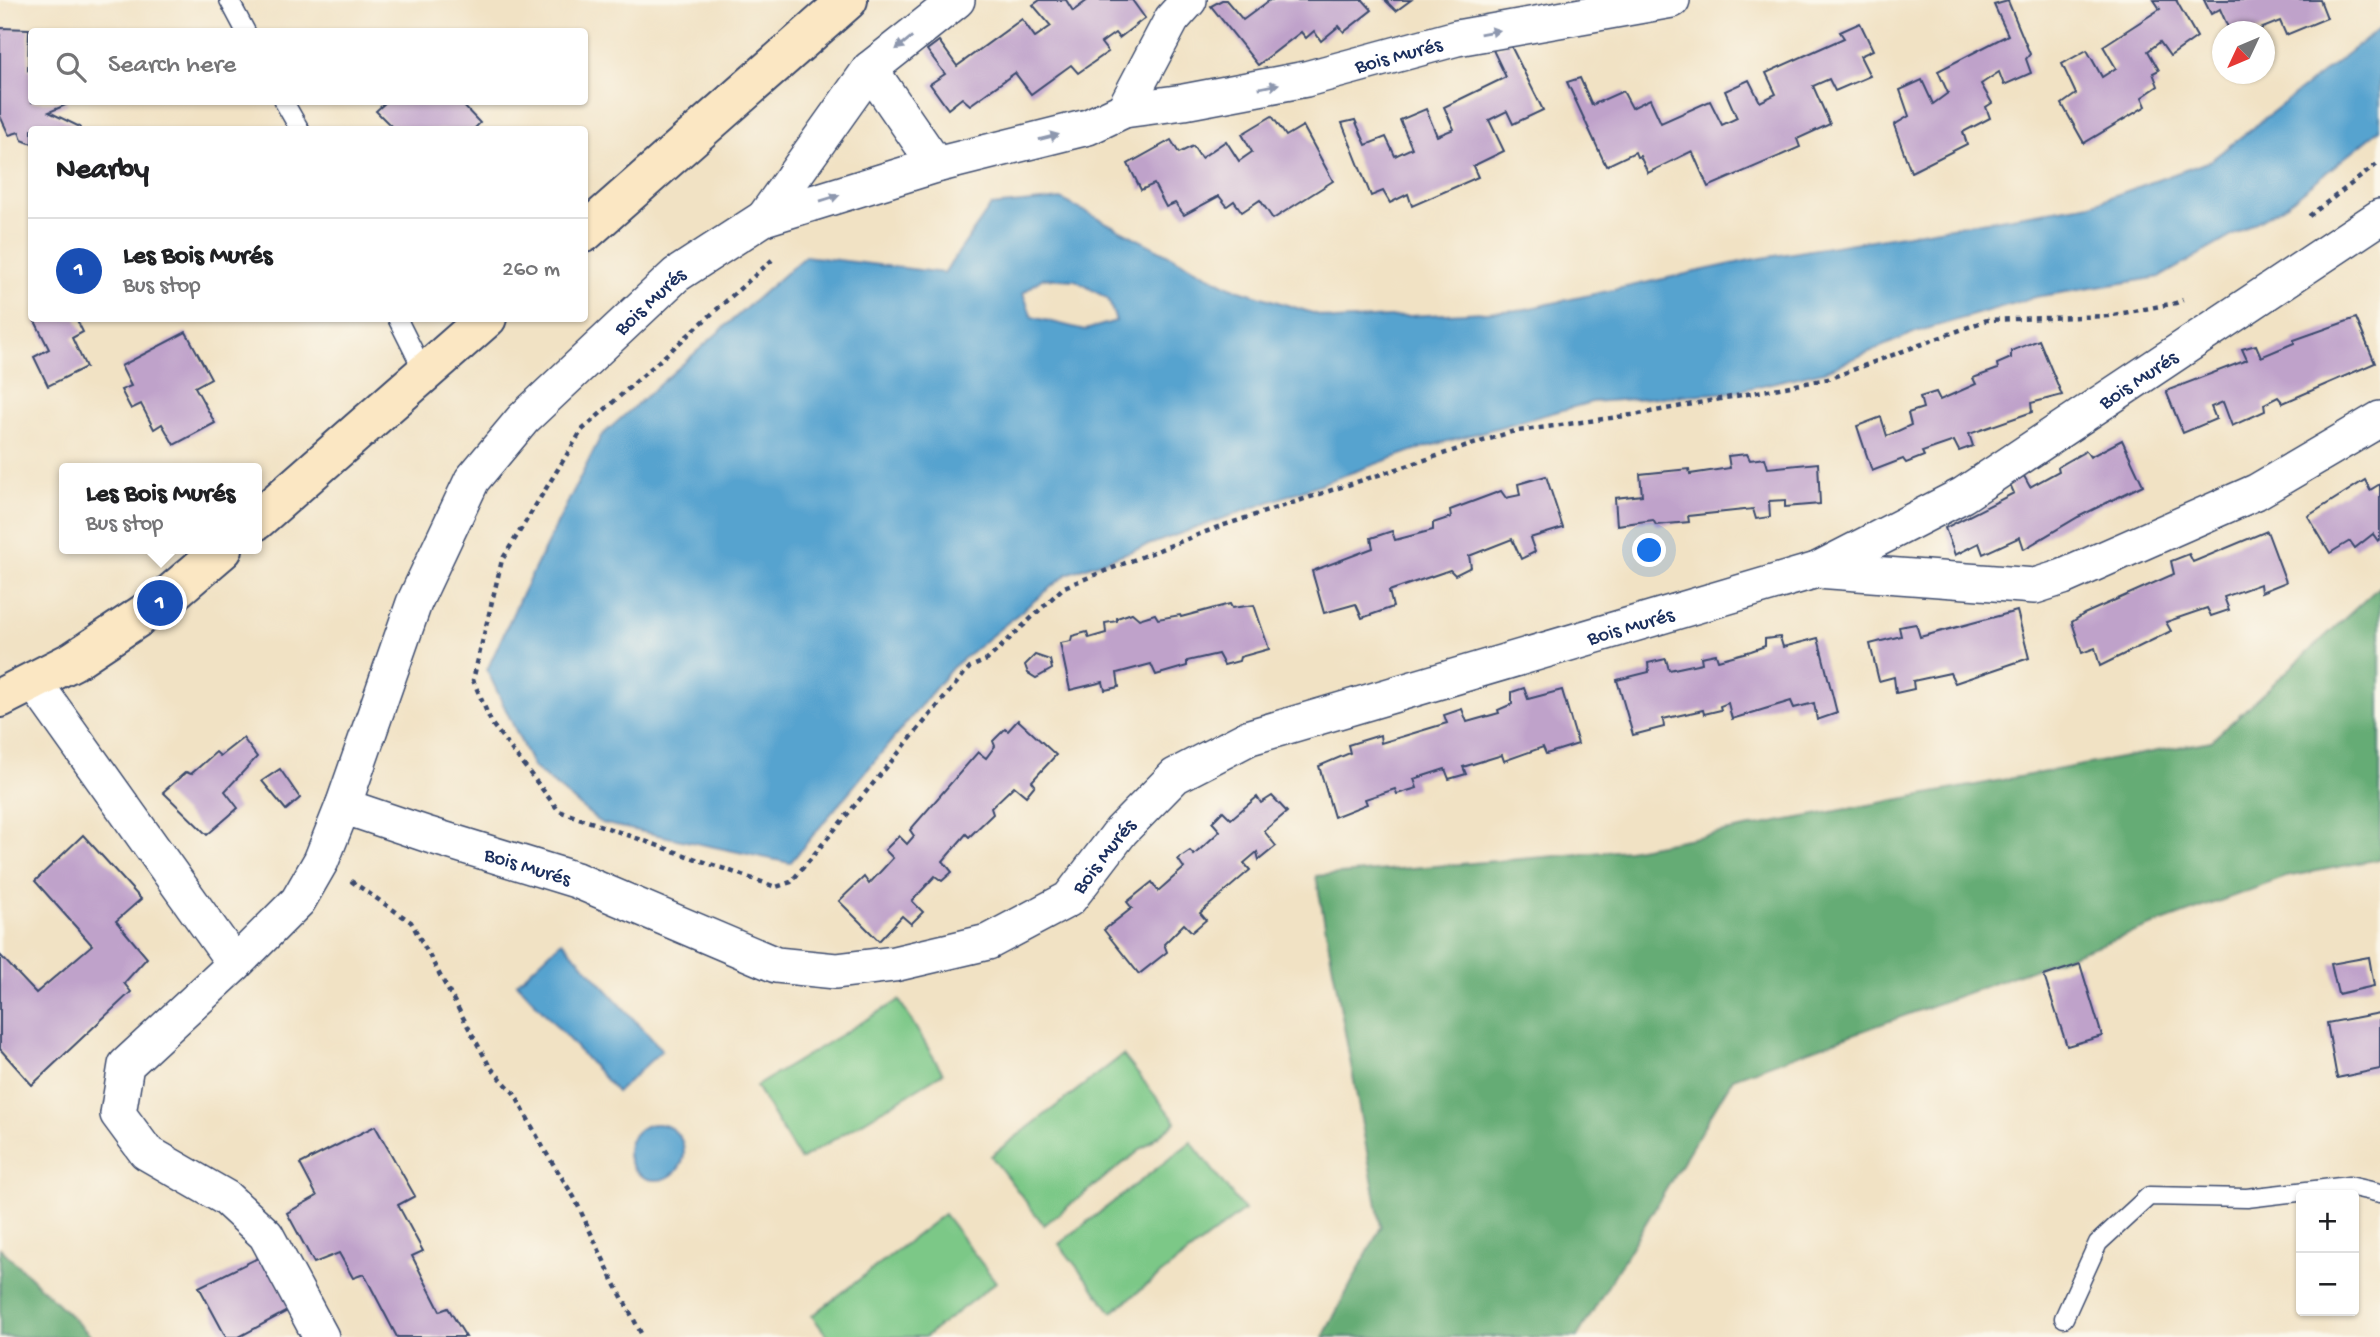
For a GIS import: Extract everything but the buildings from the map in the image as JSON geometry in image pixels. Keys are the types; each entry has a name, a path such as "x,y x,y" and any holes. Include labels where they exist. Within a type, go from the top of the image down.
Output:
{"street":[{"path":"588,229 848,0"},
{"name":"Bois Murés","path":"764,218 870,69 957,0"},
{"path":"1124,110 1172,19 1189,0"},
{"name":"Bois Murés","path":"321,1337 266,1235 226,1198 146,1152 118,1114 126,1065 235,964 298,901 321,861 343,806 414,603 472,480 523,419 676,275 764,218 936,165 1088,127 1124,110 1184,102 1306,79 1457,38 1672,0"},
{"path":"870,69 936,165"},
{"name":"Bois Murés","path":"343,806 576,880 776,965 836,971 894,964 988,942 1069,899 1121,831 1175,776 1250,737 1817,570 1963,495 2380,217"},
{"path":"262,516 483,322"},
{"name":"Bois Murés","path":"1817,570 2035,586 2063,577 2256,492 2380,419"},
{"path":"0,698 73,661 160,603 217,554"},
{"path":"34,682 235,964"}],"lane":[{"path":"229,0 244,28"},
{"path":"286,105 298,126"},
{"path":"399,322 425,374"},
{"path":"2064,1318 2098,1242 2149,1196 2247,1198 2349,1186 2380,1193"}],"path":[{"path":"2302,221 2380,162"},
{"path":"778,255 582,430 502,560 473,680 492,724 559,811 776,887 791,882 970,667 987,660 1064,587 1219,527 1511,432 1627,415 1828,379 1987,320 2108,316 2176,303 2187,298"},
{"path":"321,861 411,922 490,1067 514,1093 545,1151 574,1197 643,1337"}],"green space":[{"path":"2380,586 2380,859 2286,877 1733,1078 1577,1337 1323,1337 1381,1227 1316,876 1628,850 2211,741"},
{"path":"899,1000 943,1073 800,1160 756,1086"},
{"path":"1123,1055 1176,1122 1044,1225 991,1156"},
{"path":"1191,1142 1244,1210 1112,1312 1059,1244"},
{"path":"944,1214 996,1282 925,1337 828,1337 812,1316"},
{"path":"0,1248 92,1337 0,1337"}],"water":[{"path":"2380,28 2380,129 2286,205 2160,277 2035,297 1916,332 1824,371 1732,392 1592,402 1415,450 1067,574 952,668 790,863 601,823 533,767 487,670 601,436 805,256 944,273 991,206 1061,199 1230,287 1335,320 1521,310 1750,260 2091,204 2210,161","holes":["1043,278 1075,280 1108,299 1116,321 1085,330 1032,317 1023,293"]},
{"path":"562,941 662,1050 617,1092 517,983"},
{"path":"656,1124 676,1132 684,1152 676,1172 656,1180 636,1172 628,1152 636,1132"}],"place":[{"name":"Les Bois Murés","path":"160,603"}]}
